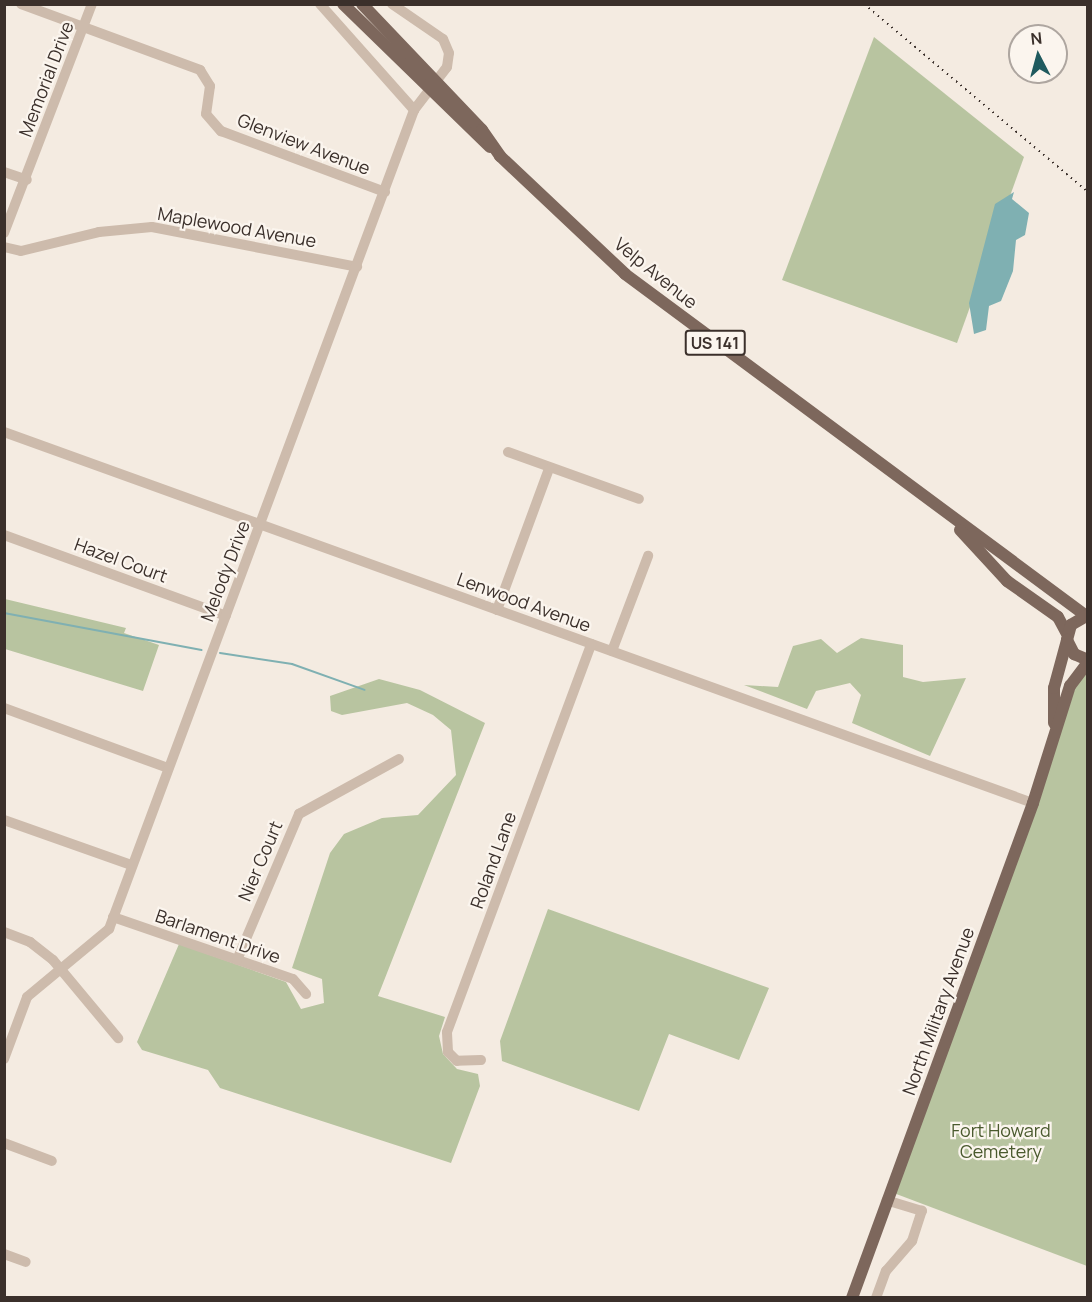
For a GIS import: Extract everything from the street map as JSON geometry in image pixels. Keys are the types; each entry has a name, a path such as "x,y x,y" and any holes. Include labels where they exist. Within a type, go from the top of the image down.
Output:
{"main road":[{"name":"Velp Avenue","path":"343,4 625,274 951,521 1086,615"},
{"name":"Velp Avenue","path":"362,4 432,87"},
{"name":"Velp Avenue","path":"951,521 1007,581 1058,618 1074,654 1088,661"},
{"path":"1067,637 1086,615"},
{"name":"North Military Avenue","path":"1054,736 1054,687 1067,637"},
{"name":"North Military Avenue","path":"852,1298 1033,803 1070,686 1088,661"}],"street":[{"name":"Glenview Avenue","path":"21,4 208,76 206,114 221,131 385,192"},
{"name":"Memorial Drive","path":"4,233 27,180 92,4"},
{"path":"320,4 414,110"},
{"name":"Melody Drive","path":"4,1059 27,997 60,968 102,938 113,916 414,110 445,70 449,53 443,39 392,4"},
{"path":"4,172 27,180"},
{"name":"Maplewood Avenue","path":"4,247 21,251 99,232 152,227 357,267"},
{"name":"Lenwood Avenue","path":"4,432 1033,803"},
{"path":"508,453 639,499"},
{"path":"497,610 549,469"},
{"name":"Hazel Court","path":"4,535 226,616"},
{"path":"612,651 648,556"},
{"name":"Roland Lane","path":"481,1060 457,1061 448,1052 447,1032 591,644"},
{"path":"4,708 168,768"},
{"name":"Nier Court","path":"237,960 299,814 399,759"},
{"path":"4,820 131,865"},
{"name":"Barlament Drive","path":"113,916 297,980 306,994"},
{"path":"4,932 30,942 60,968 118,1038"},
{"path":"4,1143 52,1161"},
{"path":"876,1298 886,1271 912,1241 922,1211 887,1200"},
{"path":"4,1254 26,1262"}],"green space":[{"path":"874,37 1024,157 957,343 782,280"},
{"path":"5,599 126,628 124,633 159,645 143,691 5,649"},
{"path":"861,638 903,645 903,677 923,682 966,678 930,756 852,723 861,695 850,683 816,691 807,709 744,685 778,687 793,646 821,639 837,653"},
{"name":"Fort Howard Cemetery","path":"1087,662 1087,1266 891,1192 1054,736"},
{"path":"379,679 420,690 485,723 378,996 445,1017 439,1036 443,1054 457,1069 478,1074 480,1086 451,1163 220,1088 208,1070 142,1050 137,1042 179,944 286,982 301,1009 324,1003 322,979 292,968 330,853 344,834 382,818 418,815 456,775 451,730 433,715 407,703 342,715 331,711 330,696"},
{"path":"548,909 769,988 739,1060 669,1034 639,1111 502,1061 500,1041"}],"water":[{"path":"1014,192 1012,199 1029,213 1025,235 1016,240 1013,271 1001,301 989,306 986,330 974,334 969,303 995,204"}],"waterway":[{"path":"4,613 202,650"},
{"path":"220,653 292,664 365,690"}],"railway":[{"path":"864,4 1088,192"}]}
